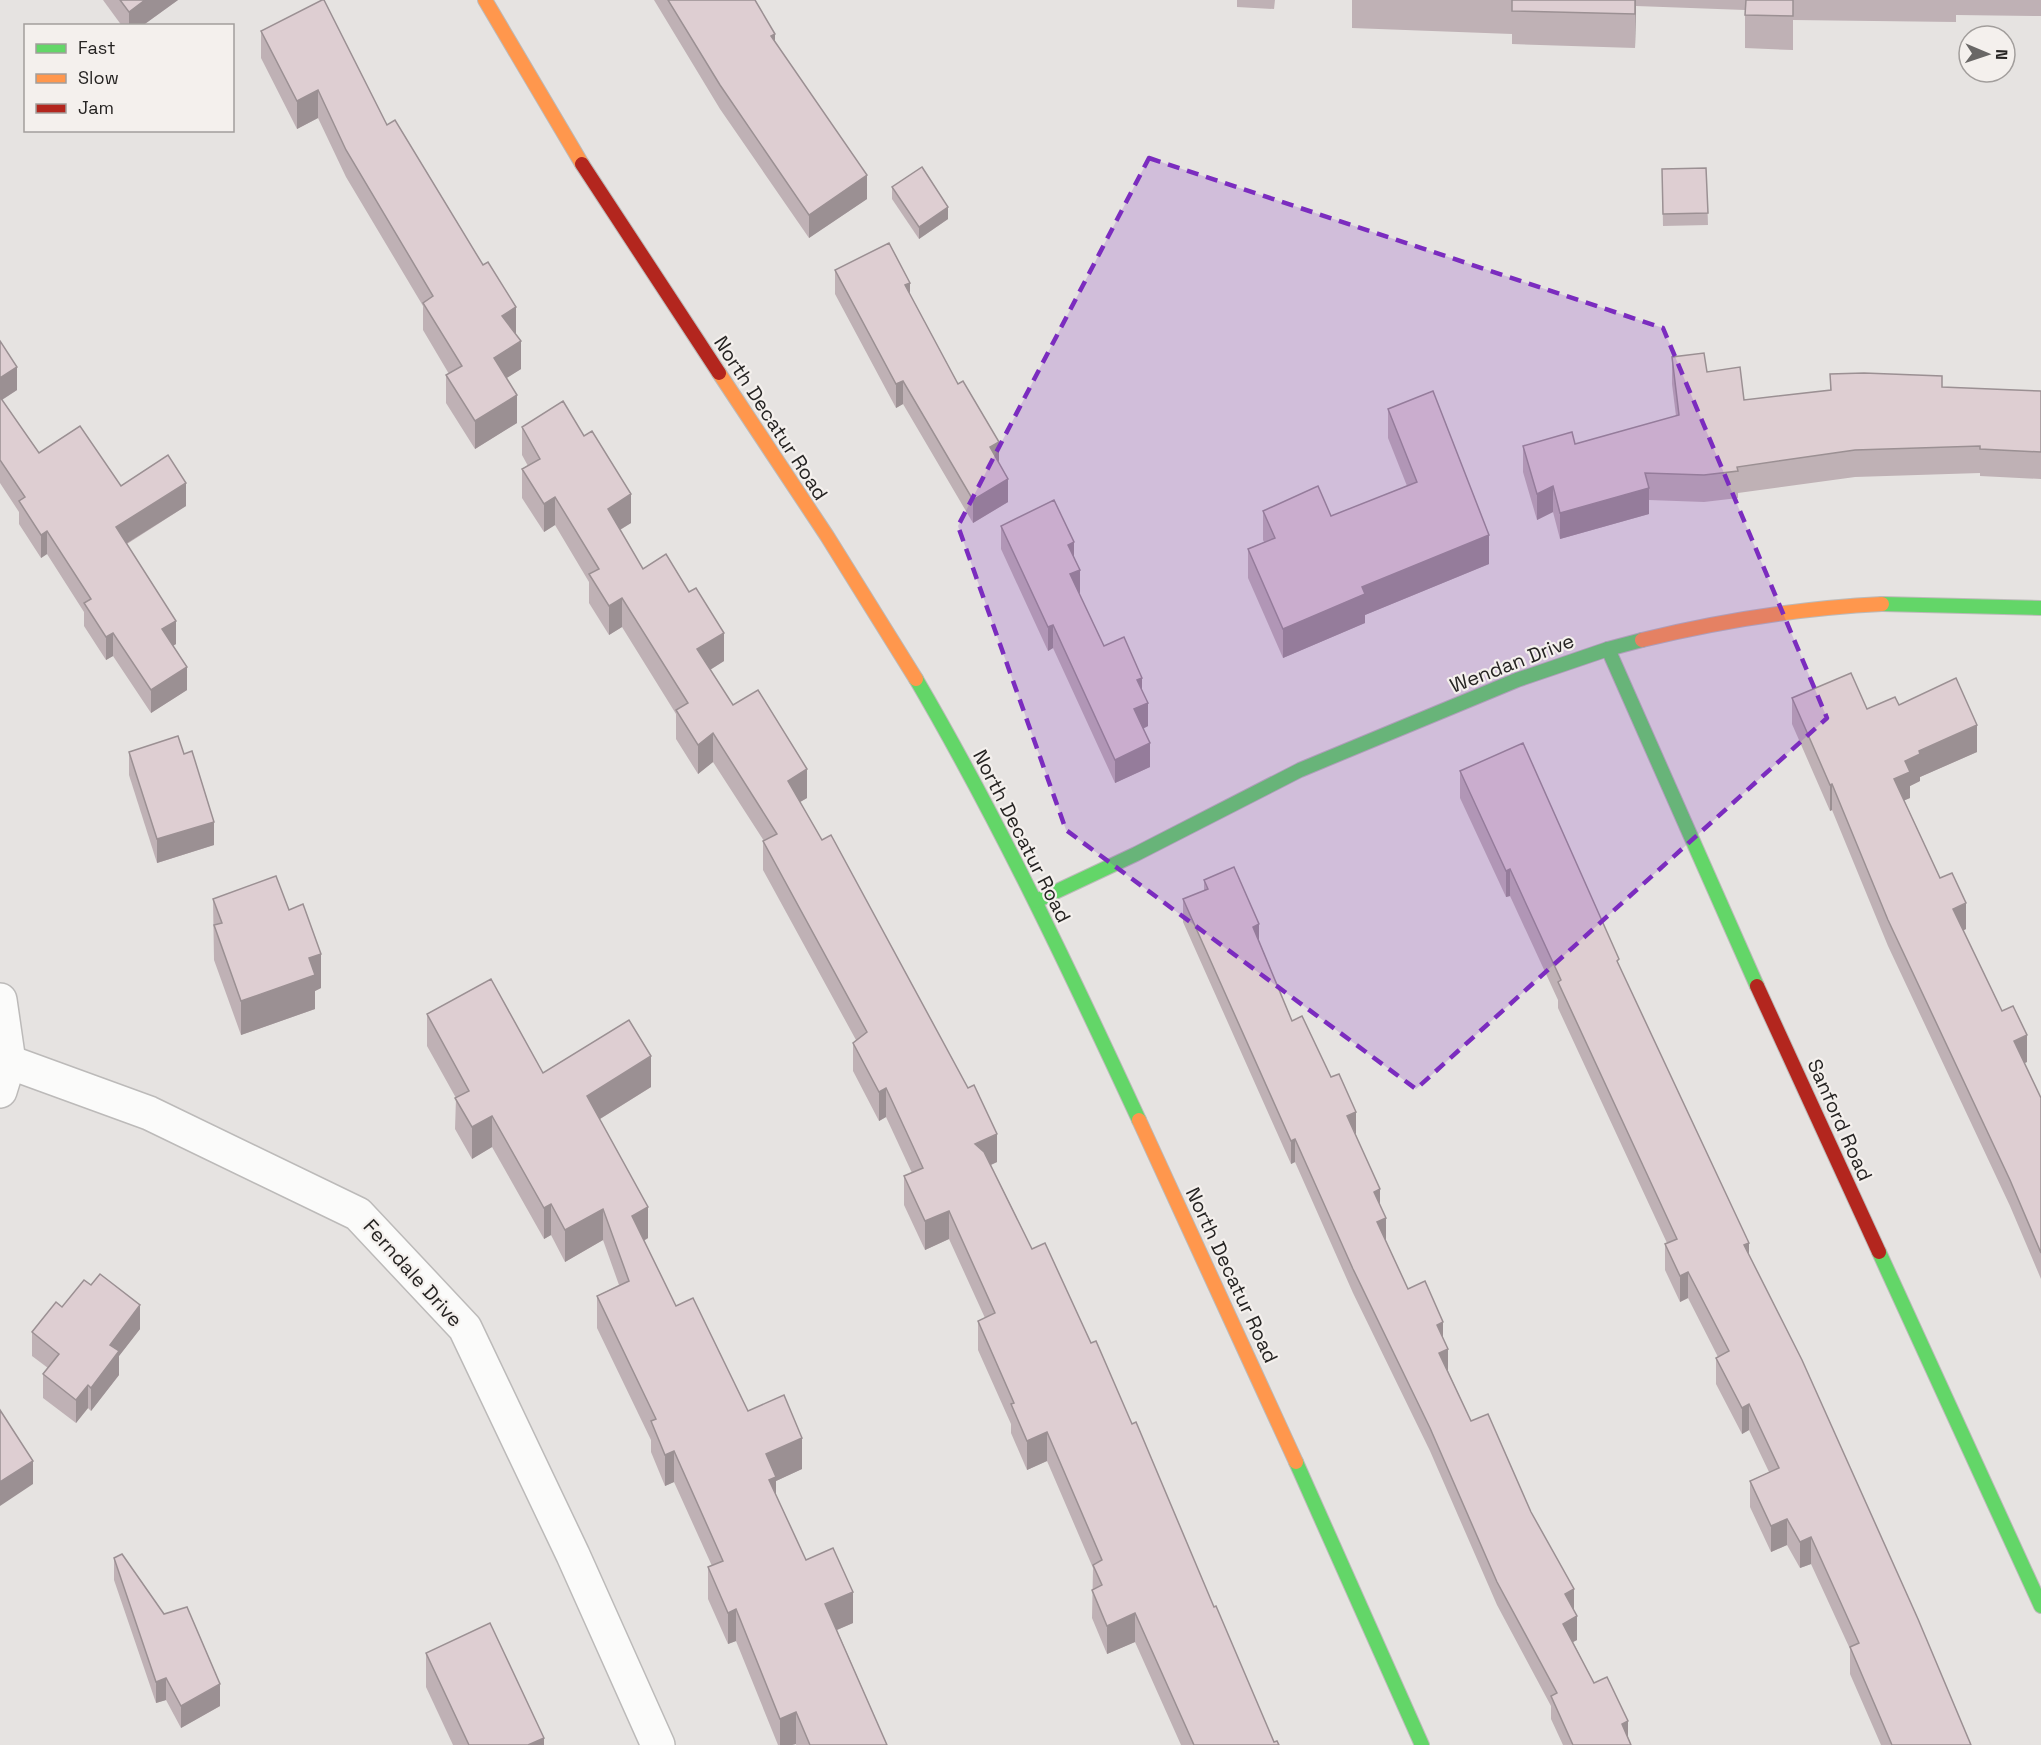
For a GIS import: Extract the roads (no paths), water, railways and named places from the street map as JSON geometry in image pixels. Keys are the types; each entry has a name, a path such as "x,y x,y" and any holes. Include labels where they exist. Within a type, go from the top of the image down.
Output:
{"street":[{"name":"North Decatur Road","path":"485,0 532,87 600,196 882,623 936,714 1036,900 1240,1339 1422,1745"},
{"name":"Wendan Drive","path":"1036,900 1136,854 1300,770 1517,680 1608,649 1676,632 1839,606 1906,603 2041,608"},
{"name":"Sanford Road","path":"1608,649 1724,913 2041,1606"},
{"path":"0,1000 4,1076"},
{"name":"Ferndale Drive","path":"4,1076 148,1113 358,1214 465,1328 573,1555 657,1745"}]}
